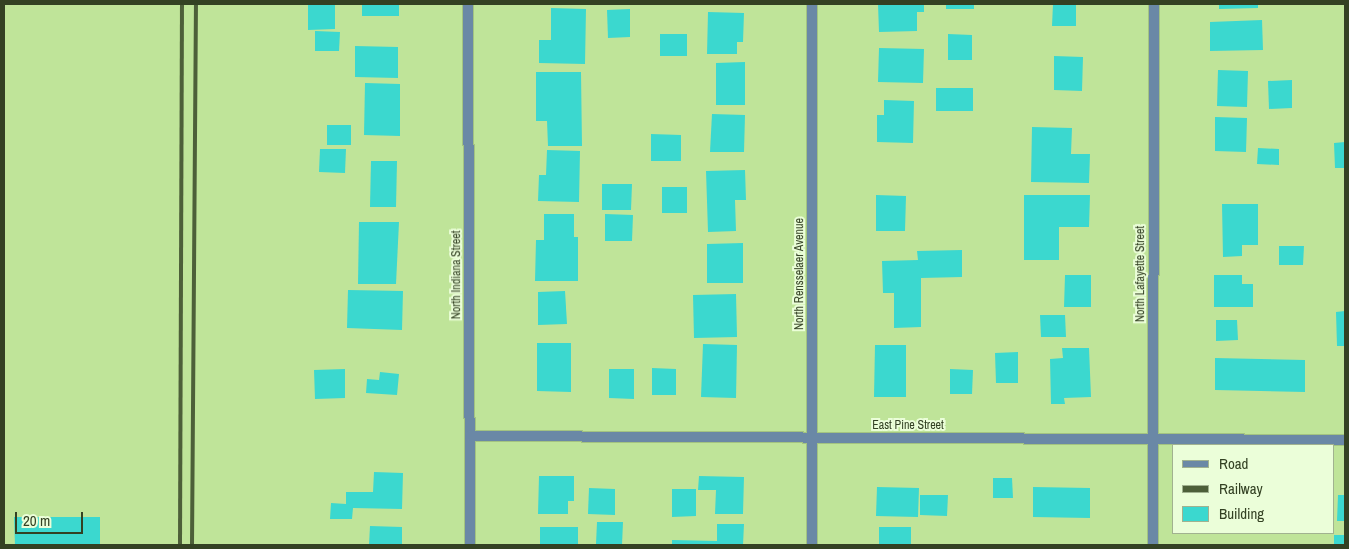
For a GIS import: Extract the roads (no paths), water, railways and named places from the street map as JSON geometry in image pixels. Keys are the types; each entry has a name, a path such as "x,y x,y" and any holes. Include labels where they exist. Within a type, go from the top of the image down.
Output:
{"street":[{"name":"North Indiana Street","path":"468,4 470,545"},
{"name":"North Rensselaer Avenue","path":"812,4 812,545"},
{"name":"North Lafayette Street","path":"1153,545 1154,4"},
{"name":"East Pine Street","path":"470,436 1345,440"}],"railway":[{"path":"180,545 182,4"},
{"path":"192,545 196,4"}]}
